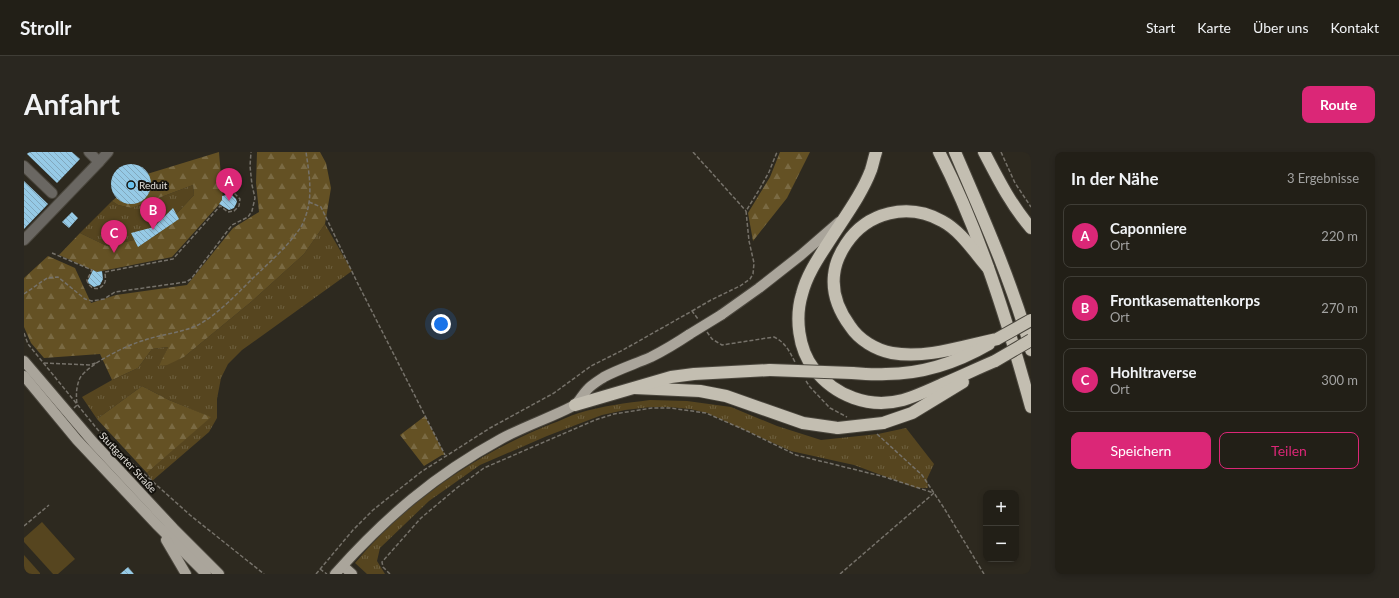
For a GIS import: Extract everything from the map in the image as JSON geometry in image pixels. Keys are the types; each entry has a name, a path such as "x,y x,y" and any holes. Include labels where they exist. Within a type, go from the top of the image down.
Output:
{"highway":[{"path":"876,152 871,170 845,217 808,276 801,294 798,312 799,328 802,346 810,364 819,375 837,390 850,397 869,402 884,403 903,400 995,361"},
{"path":"939,152 960,196 988,268 1031,407"},
{"path":"955,152 1001,261 1022,318 1031,350"},
{"path":"984,152 1005,192 1031,228"},
{"path":"971,349 908,355 891,353 864,341 853,331 844,318 838,304 834,275 837,262 850,238 859,228 885,214 899,211 929,215 943,221 965,241 988,268"},
{"path":"575,405 606,395 671,378 694,374 770,370 887,374 913,372 955,361 971,349 996,339 1031,320"},
{"path":"635,388 700,391 726,396 803,423 838,428 883,423 912,413 926,406 995,361 1031,340"}],"main road":[{"path":"336,574 382,525 410,500 440,477 469,457 502,438 575,405 596,382 651,356 721,315 801,255 845,217"},
{"name":"Stuttgarter Straße","path":"24,361 98,448 174,529 219,574"},
{"path":"24,376 77,440 158,526 206,574"},
{"path":"158,526 186,574"},
{"path":"343,566 352,574"}],"lane":[{"path":"89,152 99,162"},
{"path":"24,240 108,152"},
{"path":"24,166 52,193"}],"path":[{"path":"24,294 47,278 58,277 85,299 92,301 104,299 115,292 191,280 232,226 248,217 252,211 255,198 252,185 250,162 251,152"},
{"path":"77,405 76,391 81,378 88,368 124,348 145,340 198,325 219,310 283,249 302,226 309,202 310,180 306,152"},
{"path":"316,574 353,530 373,510 396,490 445,455 490,428 554,393 591,366 623,350 692,310 740,286 750,279 753,274 754,263 749,241 746,211 693,152"},
{"path":"746,211 769,172 777,152"},
{"path":"1001,152 1015,183 1031,207"},
{"path":"52,253 92,270 87,280 90,286 94,289 103,286 105,281 105,272 174,259 220,206 228,212 234,211 239,206 240,199 234,193 225,193 223,177"},
{"path":"309,202 322,207 357,282 445,455"},
{"path":"692,310 700,322"},
{"path":"704,328 712,339 722,345 774,337 781,340 787,346 798,367"},
{"path":"24,333 28,344 98,430 190,515 264,574"},
{"path":"44,363 89,365 98,362"},
{"path":"806,380 810,387 830,408 851,419"},
{"path":"390,574 383,567 382,562 396,545 421,518 458,487 484,468 595,420 632,410 670,408 706,413 796,455 885,477 934,493"},
{"path":"871,430 878,434 922,475 984,574"},
{"path":"840,574 934,493"},
{"path":"24,526 49,505"},
{"path":"320,569 327,574"}],"green space":[{"path":"219,152 223,200 172,257 97,272 59,255 80,233 107,246 157,235 194,195 193,185 132,208 118,205 112,201 116,198 131,204 137,203 143,200 150,189 150,182 147,174"},
{"path":"257,152 320,152 326,163 331,188 325,224 304,254 251,302 184,357 167,365 159,366 168,347 152,349 138,368 112,380 100,354 44,358 31,343 24,327 24,278 48,256 75,268 91,303 116,295 187,285 233,228 259,212 256,183"},
{"path":"780,152 810,152 787,198 753,241 748,213 770,177"},
{"path":"193,185 194,195 157,235 107,246 80,233 112,201 118,205 132,208"},
{"path":"325,224 352,271 242,350 228,364 221,378 217,399 217,418 209,432 152,481 147,473 210,417 169,400 142,386 97,419 82,397 112,380 138,368 152,349 168,347 160,366 184,357 251,302 304,254"},
{"path":"142,386 169,400 211,417 147,473 97,419"},
{"path":"650,400 687,401 731,407 777,426 821,440 878,434 906,428 934,464 927,479 928,488 916,488 854,465 791,451 707,413 690,409 669,407 651,407 625,410 602,415 547,436 480,465 429,501 380,548 377,561 385,574 367,574 355,563 375,540 420,500 444,482 496,450 523,436 579,413 605,407"},
{"path":"425,416 445,455 442,455 424,466 400,435"},
{"path":"42,522 75,559 58,574 53,574 24,542 24,538"},
{"path":"24,555 40,573 40,574 24,574"}],"building":[{"path":"25,152 72,152 80,159 57,183"},
{"name":"Reduit","path":"131,164 139,166 145,170 149,176 151,184 149,192 145,198 139,202 131,204 123,202 117,198 113,192 111,184 113,176 117,170 123,166"},
{"path":"24,181 48,204 24,229"},
{"path":"231,194 237,202 234,208 229,210 219,204 222,200 222,196"},
{"path":"173,208 179,219 138,247 131,233 154,227"},
{"path":"72,212 78,218 69,228 62,222"},
{"path":"93,270 97,272 102,271 103,279 100,285 94,287 88,283"},
{"path":"128,567 134,574 120,574"}],"place":[{"name":"Reduit","path":"131,185"},
{"name":"Caponniere","path":"229,201"},
{"name":"Frontkasemattenkorps","path":"153,230"},
{"name":"Hohltraverse","path":"114,253"}]}
